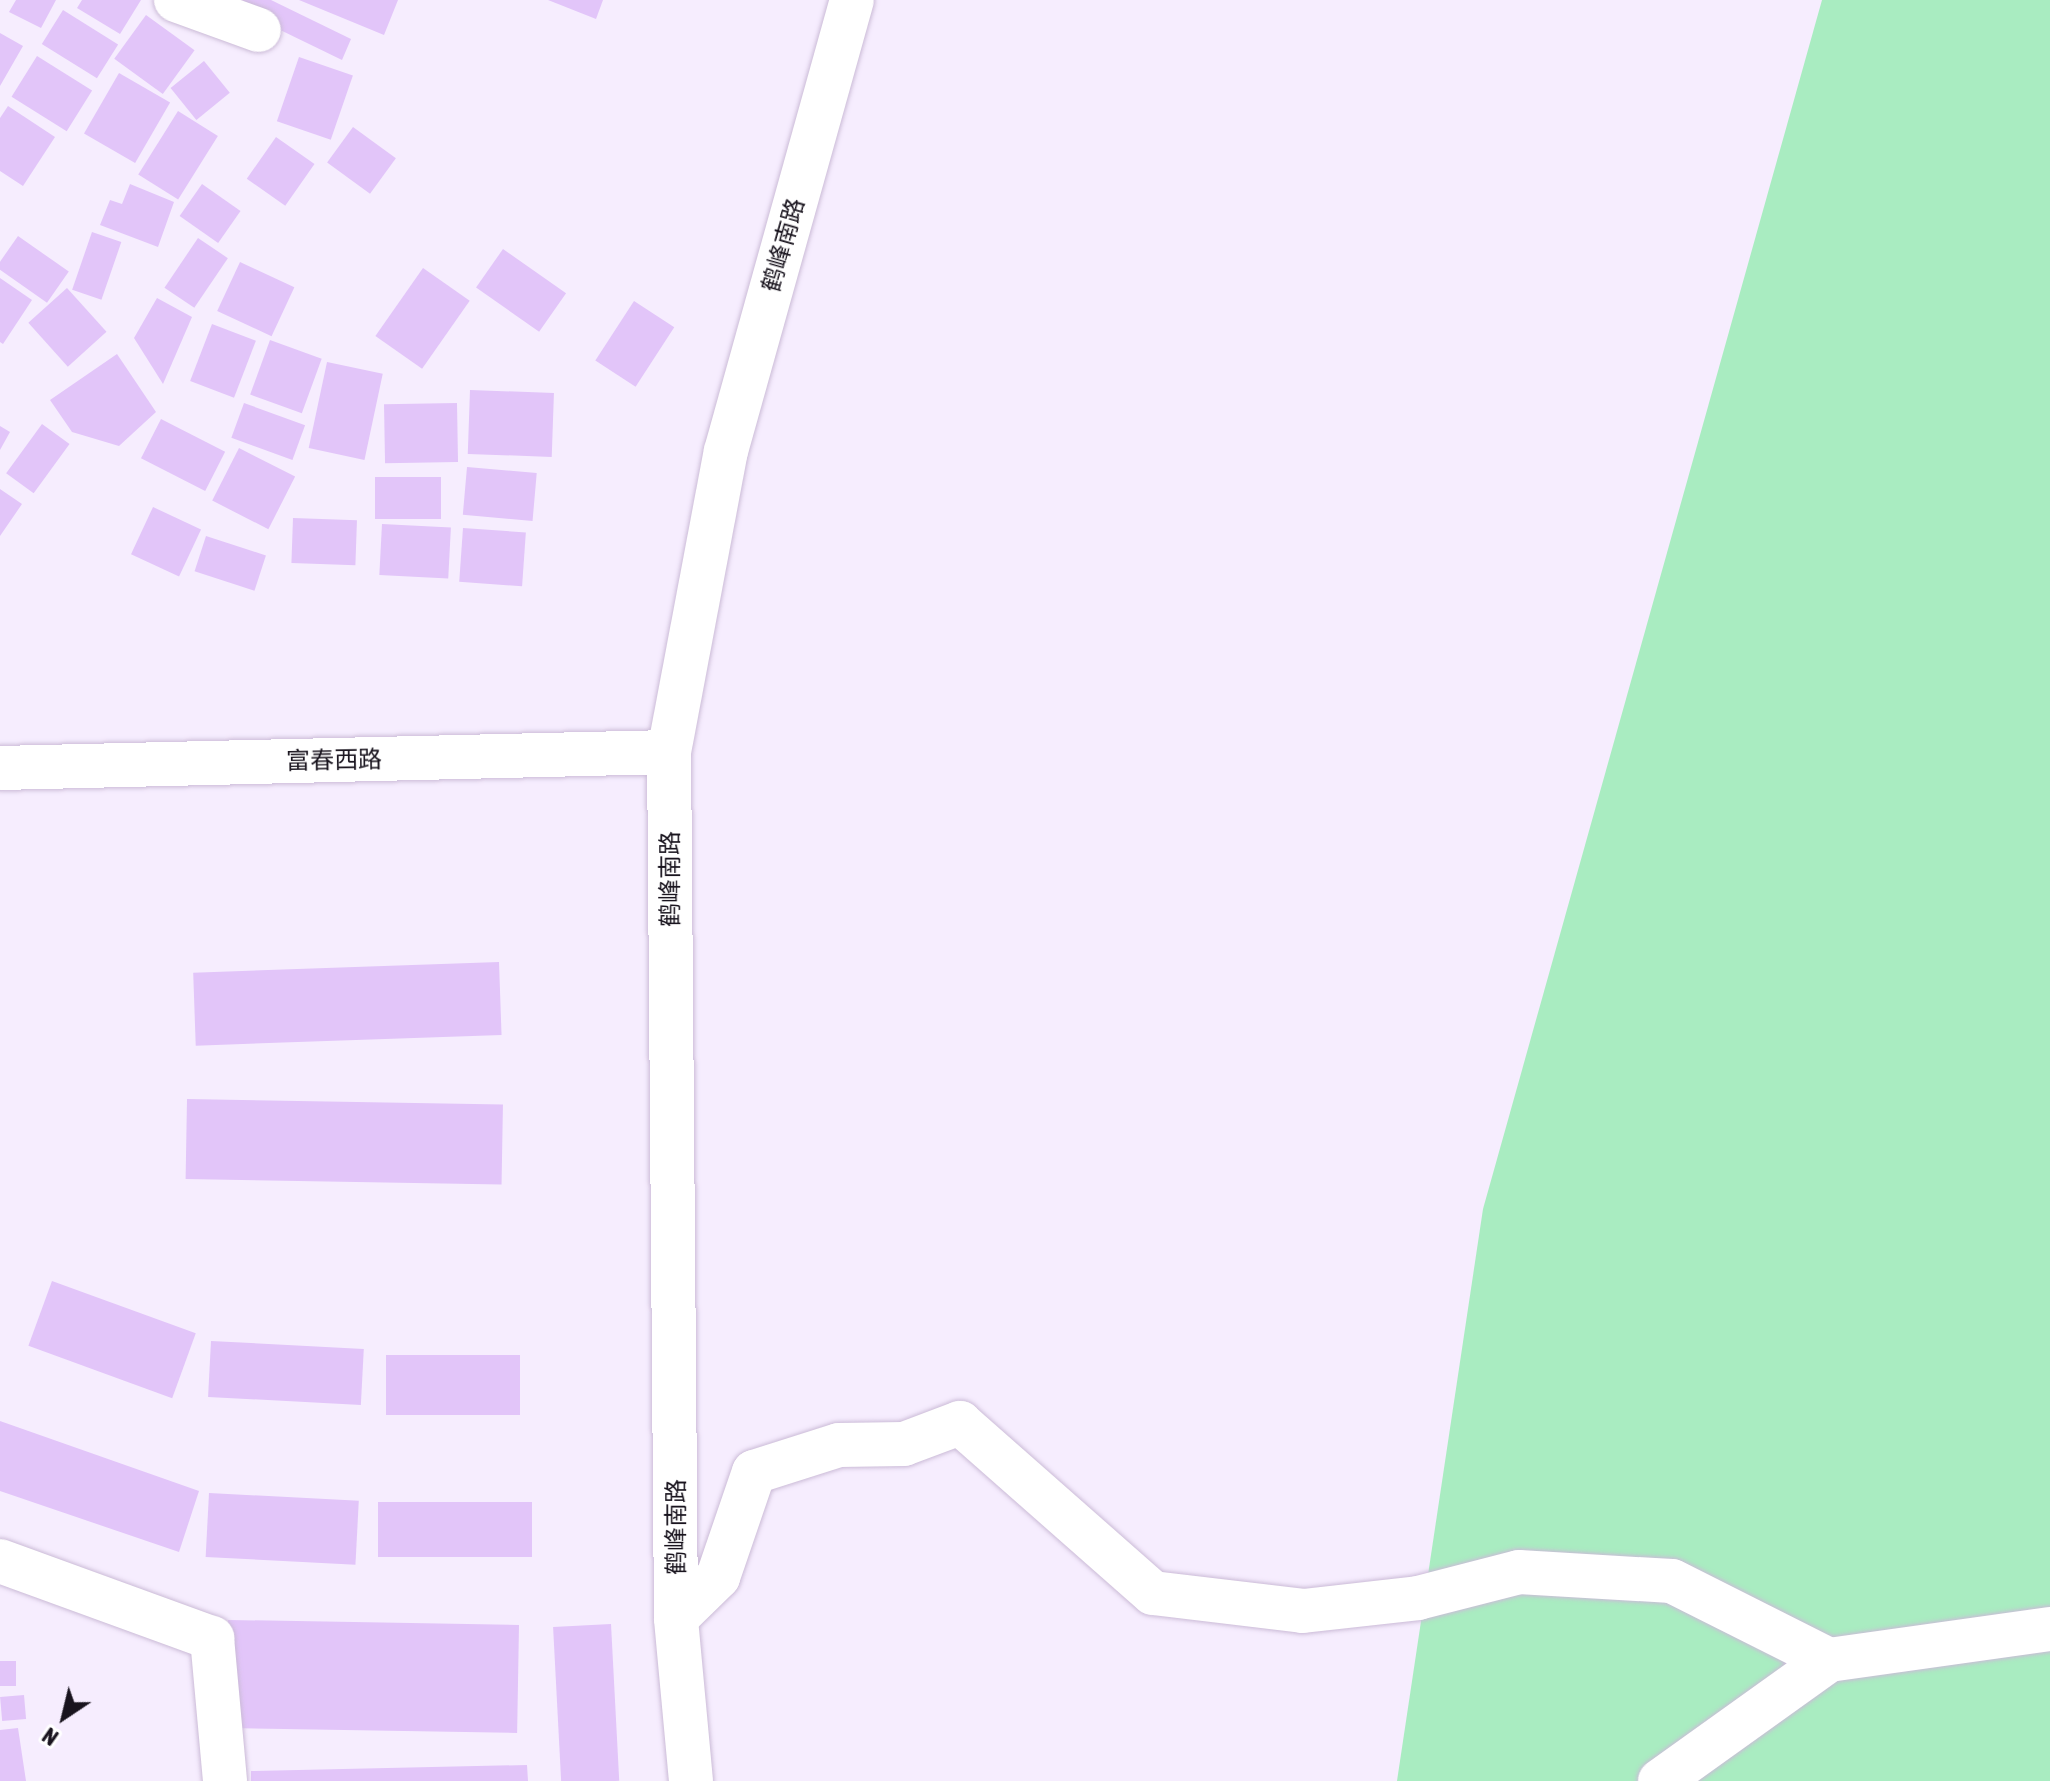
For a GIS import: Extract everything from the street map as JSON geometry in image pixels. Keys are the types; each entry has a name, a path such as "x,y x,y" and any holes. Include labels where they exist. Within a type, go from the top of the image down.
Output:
{"street":[{"path":"176,0 259,30"},
{"name":"鹤峰南路","path":"691,1781 676,1618 669,752 726,451 852,0"},
{"name":"富春西路","path":"0,768 669,752"},
{"path":"676,1618 718,1577 754,1472 839,1445 904,1444 960,1423 1153,1593 1303,1611 1418,1598 1519,1572 1672,1581 1829,1660"},
{"path":"0,1561 212,1638 225,1781"},
{"path":"1660,1781 1829,1660 2050,1629"}],"green space":[{"path":"1822,0 2050,0 2050,1781 1397,1781 1483,1209"}],"building":[{"path":"16,0 56,0 41,28 9,12"},
{"path":"82,0 141,0 120,34 77,8"},
{"path":"243,0 271,0 351,39 342,60 239,10"},
{"path":"299,0 398,0 384,35"},
{"path":"548,0 603,0 596,19"},
{"path":"63,10 118,44 97,78 42,44"},
{"path":"146,15 195,50 163,94 114,59"},
{"path":"0,33 23,46 0,86"},
{"path":"37,56 92,90 67,131 12,97"},
{"path":"299,57 353,76 331,140 277,121"},
{"path":"204,61 230,93 196,120 171,88"},
{"path":"119,73 170,102 135,163 84,134"},
{"path":"8,106 55,137 23,186 0,171 0,118"},
{"path":"178,111 218,136 178,200 138,175"},
{"path":"353,127 396,158 370,194 327,163"},
{"path":"276,137 315,164 285,206 247,179"},
{"path":"130,184 174,202 158,247 100,225 110,200 122,204"},
{"path":"202,184 241,211 218,243 180,216"},
{"path":"92,232 121,242 101,300 72,290"},
{"path":"18,236 69,272 47,303 0,270 0,262"},
{"path":"198,238 228,258 194,308 164,288"},
{"path":"503,249 566,293 539,332 476,288"},
{"path":"240,262 294,287 272,336 217,311"},
{"path":"423,268 470,301 422,369 375,336"},
{"path":"0,278 32,300 3,344 0,342"},
{"path":"67,288 106,332 68,367 28,323"},
{"path":"157,298 192,317 163,384 134,338"},
{"path":"634,301 674,327 636,387 595,361"},
{"path":"212,324 256,341 234,398 190,381"},
{"path":"270,340 322,359 302,413 250,395"},
{"path":"117,354 156,412 119,446 72,432 50,400"},
{"path":"327,362 383,374 364,460 309,448"},
{"path":"470,390 554,393 552,457 468,454"},
{"path":"244,403 305,425 292,460 231,438"},
{"path":"457,403 458,462 385,463 384,404"},
{"path":"161,419 225,452 205,491 141,458"},
{"path":"42,424 70,444 34,493 6,473"},
{"path":"0,426 10,432 0,450"},
{"path":"239,448 295,477 268,529 212,501"},
{"path":"467,467 537,473 533,521 463,515"},
{"path":"375,477 441,477 441,519 375,519"},
{"path":"0,489 22,504 0,536"},
{"path":"153,507 201,529 179,577 131,554"},
{"path":"293,518 357,520 355,565 291,563"},
{"path":"382,524 451,528 448,579 379,575"},
{"path":"463,528 526,532 522,586 459,582"},
{"path":"206,536 266,555 254,591 195,571"},
{"path":"499,962 502,1035 196,1046 193,973"},
{"path":"187,1099 503,1105 502,1185 186,1179"},
{"path":"52,1281 196,1333 172,1398 28,1346"},
{"path":"211,1341 364,1349 361,1405 208,1397"},
{"path":"386,1355 520,1355 520,1415 386,1415"},
{"path":"0,1421 199,1491 179,1552 0,1491"},
{"path":"209,1493 359,1501 355,1565 206,1557"},
{"path":"378,1502 532,1502 532,1557 378,1557"},
{"path":"228,1620 519,1625 517,1733 226,1728"},
{"path":"611,1624 619,1781 561,1781 553,1627"},
{"path":"0,1661 16,1661 16,1686 0,1686"},
{"path":"24,1695 26,1719 2,1721 0,1697"},
{"path":"18,1728 26,1781 0,1781 0,1730"},
{"path":"527,1765 528,1781 251,1781 251,1771"}]}
